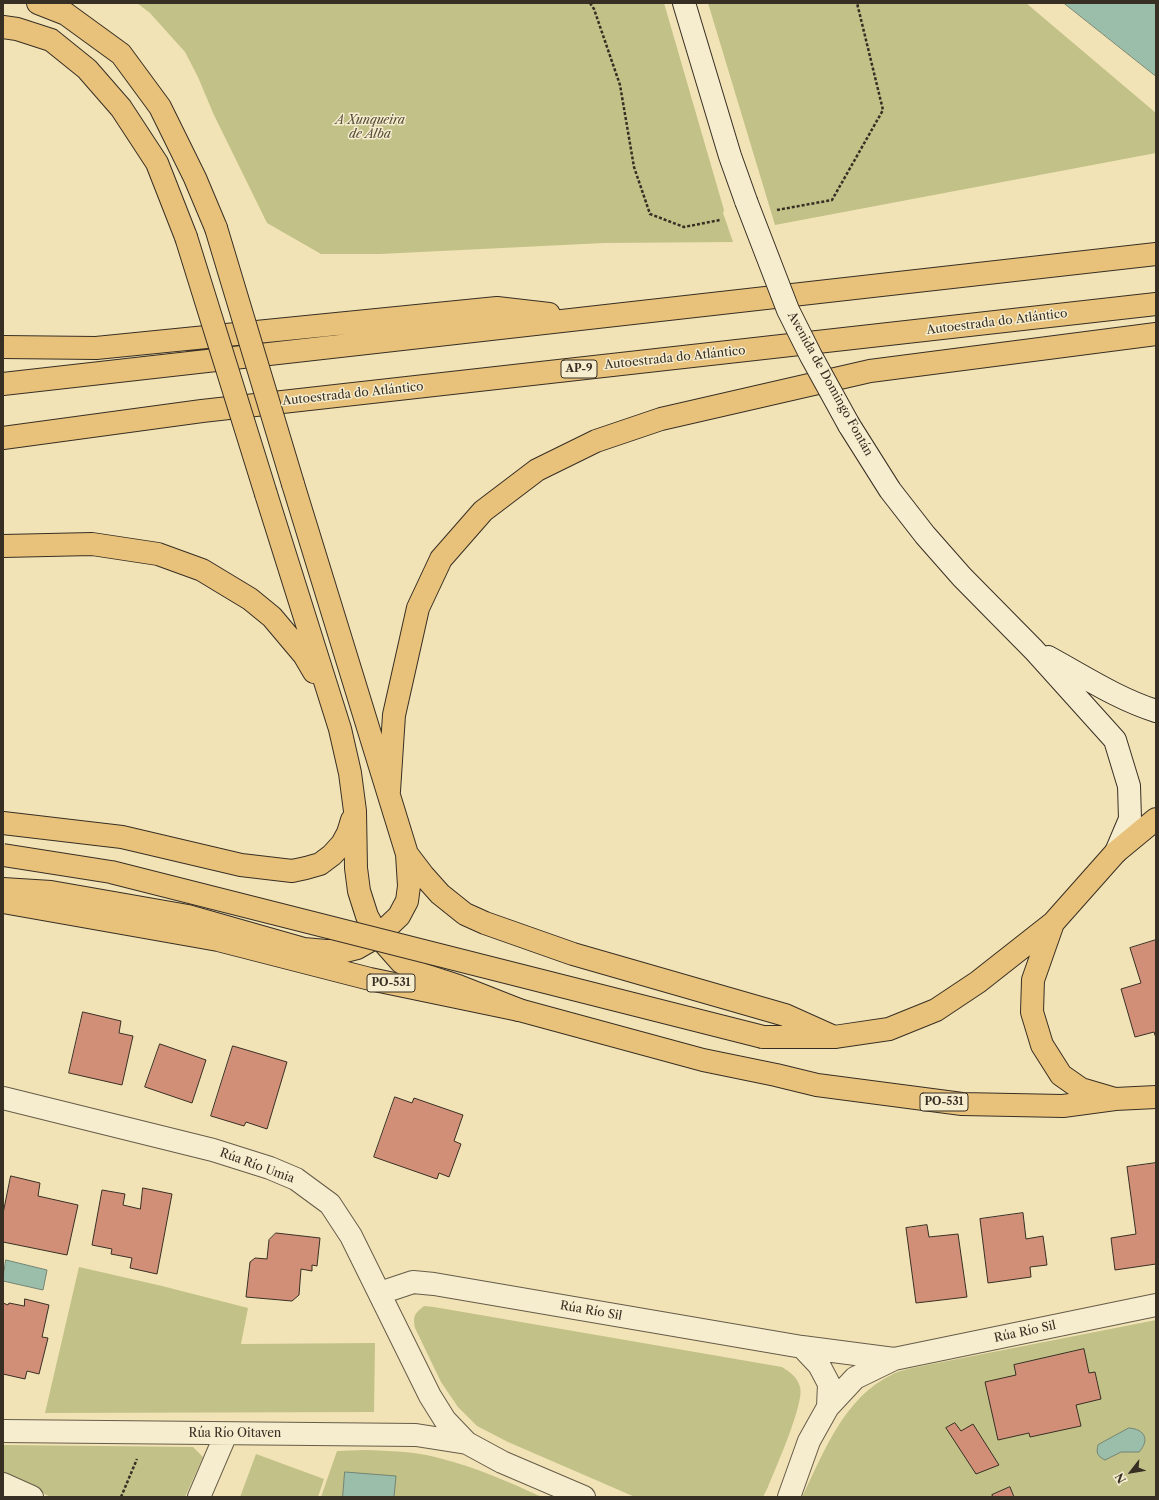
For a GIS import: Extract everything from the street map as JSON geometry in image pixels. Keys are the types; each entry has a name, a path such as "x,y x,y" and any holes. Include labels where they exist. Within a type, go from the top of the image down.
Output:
{"main road":[{"path":"3,889 51,892 188,916 304,949 326,952 345,951 357,948 378,936 399,916 407,901 409,886 407,854 389,791 292,484 216,228 195,178 160,107 121,54 66,14 38,3"},
{"path":"3,27 17,29 51,40 87,69 121,108 157,163 186,237 340,729 350,773 355,811 356,868 359,890 366,916 378,936 401,962 421,974 458,986 519,1010"},
{"path":"3,384 1156,254"},
{"name":"Autoestrada do Atlántico","path":"3,438 202,411 1156,304"},
{"path":"3,347 96,348 497,308 584,319"},
{"path":"389,791 390,759 396,708 418,608 441,559 483,511 537,470 596,441 661,419 862,373 1156,334"},
{"path":"3,546 92,544 158,554 202,570 250,599 272,617 304,655 332,705"},
{"path":"3,823 122,837 241,865 292,871 320,864 332,855 342,844 348,833 355,811"},
{"path":"3,855 111,872 763,1037 834,1037 889,1029 936,1010 978,982 1053,923 1116,852 1156,819"},
{"path":"407,854 440,894 465,914 485,923 573,954 785,1015 834,1037"},
{"name":"PO-531","path":"3,902 218,940 370,979 519,1010 703,1060 824,1086 962,1104 1063,1106 1114,1099 1156,1097"},
{"path":"1053,923 1033,980 1032,1012 1042,1045 1061,1075 1081,1089 1114,1099"}],"street":[{"name":"Avenida de Domingo Fontán","path":"684,3 730,156 746,201 788,310 811,356 849,425 890,490 925,535 962,577 1034,650"},
{"path":"1034,650 1141,707 1156,711"},
{"path":"1034,650 1115,740 1129,786 1130,819 1116,852"},
{"name":"Rúa Río Umia","path":"3,1098 213,1150 270,1168 296,1179 330,1204 351,1236 380,1292 430,1396 445,1420 466,1444"},
{"name":"Rúa Río Sil","path":"380,1292 413,1282 434,1284 802,1347 894,1359"},
{"name":"Rúa Río Sil","path":"789,1497 809,1441 828,1407 855,1378 894,1359 1156,1305"},
{"name":"Rúa Río Sil","path":"802,1347 819,1365 829,1384 828,1407"},
{"name":"Rúa Río Oitaven","path":"3,1431 416,1435 466,1444"},
{"path":"199,1497 226,1434"},
{"path":"466,1444 502,1462 584,1497"},
{"path":"3,1484 32,1497"}],"path":[{"path":"590,3 594,9 620,85 634,167 650,214 684,227 720,220"},
{"path":"771,211 832,200 883,110 857,3"},
{"path":"121,1497 148,1433"}],"green space":[{"name":"A Xunqueira de Alba","path":"137,3 664,3 724,210 723,213 733,242 604,243 380,254 321,254 267,223 185,52 150,13"},
{"path":"708,3 1026,3 1156,113 1156,153 775,225"},
{"path":"79,1267 248,1308 241,1344 375,1343 374,1412 45,1413"},
{"path":"424,1306 782,1367 791,1373 797,1380 800,1387 800,1395 794,1421 763,1497 635,1497 508,1442 477,1426 458,1407 441,1382 415,1328 415,1316"},
{"path":"1156,1320 1156,1497 802,1497 837,1427 848,1411 876,1384 893,1374 922,1366"},
{"path":"3,1445 193,1447 203,1457 185,1497 51,1497 3,1475"},
{"path":"364,1450 411,1453 439,1458 479,1470 542,1497 321,1497 337,1451"},
{"path":"256,1454 324,1479 318,1497 240,1497"}],"shaded area":[{"path":"1064,3 1156,3 1156,76"},
{"path":"6,1260 47,1270 43,1290 3,1281"},
{"path":"1129,1428 1139,1430 1144,1436 1144,1443 1139,1452 1121,1452 1105,1460 1099,1456 1097,1452 1098,1445"},
{"path":"345,1472 396,1476 394,1497 343,1497"}],"building":[{"path":"1156,940 1156,1038 1154,1032 1135,1037 1121,989 1141,983 1130,948"},
{"path":"83,1012 121,1021 119,1033 133,1036 122,1085 69,1073"},
{"path":"160,1044 206,1060 192,1103 145,1087"},
{"path":"233,1046 287,1062 267,1129 246,1122 244,1126 211,1116"},
{"path":"395,1097 412,1103 414,1098 463,1115 454,1141 461,1144 449,1177 439,1173 437,1179 374,1157"},
{"path":"1156,1163 1156,1264 1115,1270 1111,1238 1136,1234 1127,1167"},
{"path":"11,1176 40,1183 38,1196 78,1205 67,1255 3,1242 3,1214"},
{"path":"143,1188 172,1194 157,1274 130,1268 132,1258 111,1254 112,1249 92,1245 102,1190 125,1194 123,1205 140,1209"},
{"path":"1023,1213 1026,1239 1043,1236 1047,1265 1030,1267 1031,1277 988,1283 980,1219"},
{"path":"927,1225 929,1237 958,1234 967,1297 916,1303 906,1228"},
{"path":"276,1233 320,1238 317,1266 312,1265 312,1271 301,1269 299,1295 292,1301 246,1297 250,1262 255,1258 267,1259 269,1240"},
{"path":"25,1299 49,1305 42,1337 48,1338 39,1374 27,1371 25,1379 3,1374 3,1303 8,1305 9,1303 24,1306"},
{"path":"1084,1349 1089,1373 1095,1372 1101,1399 1076,1405 1081,1426 1030,1437 1029,1433 998,1440 985,1382 1016,1375 1014,1365"},
{"path":"955,1423 961,1431 973,1424 999,1465 976,1474 946,1428"},
{"path":"1010,1487 1014,1497 993,1497 992,1495"}]}
